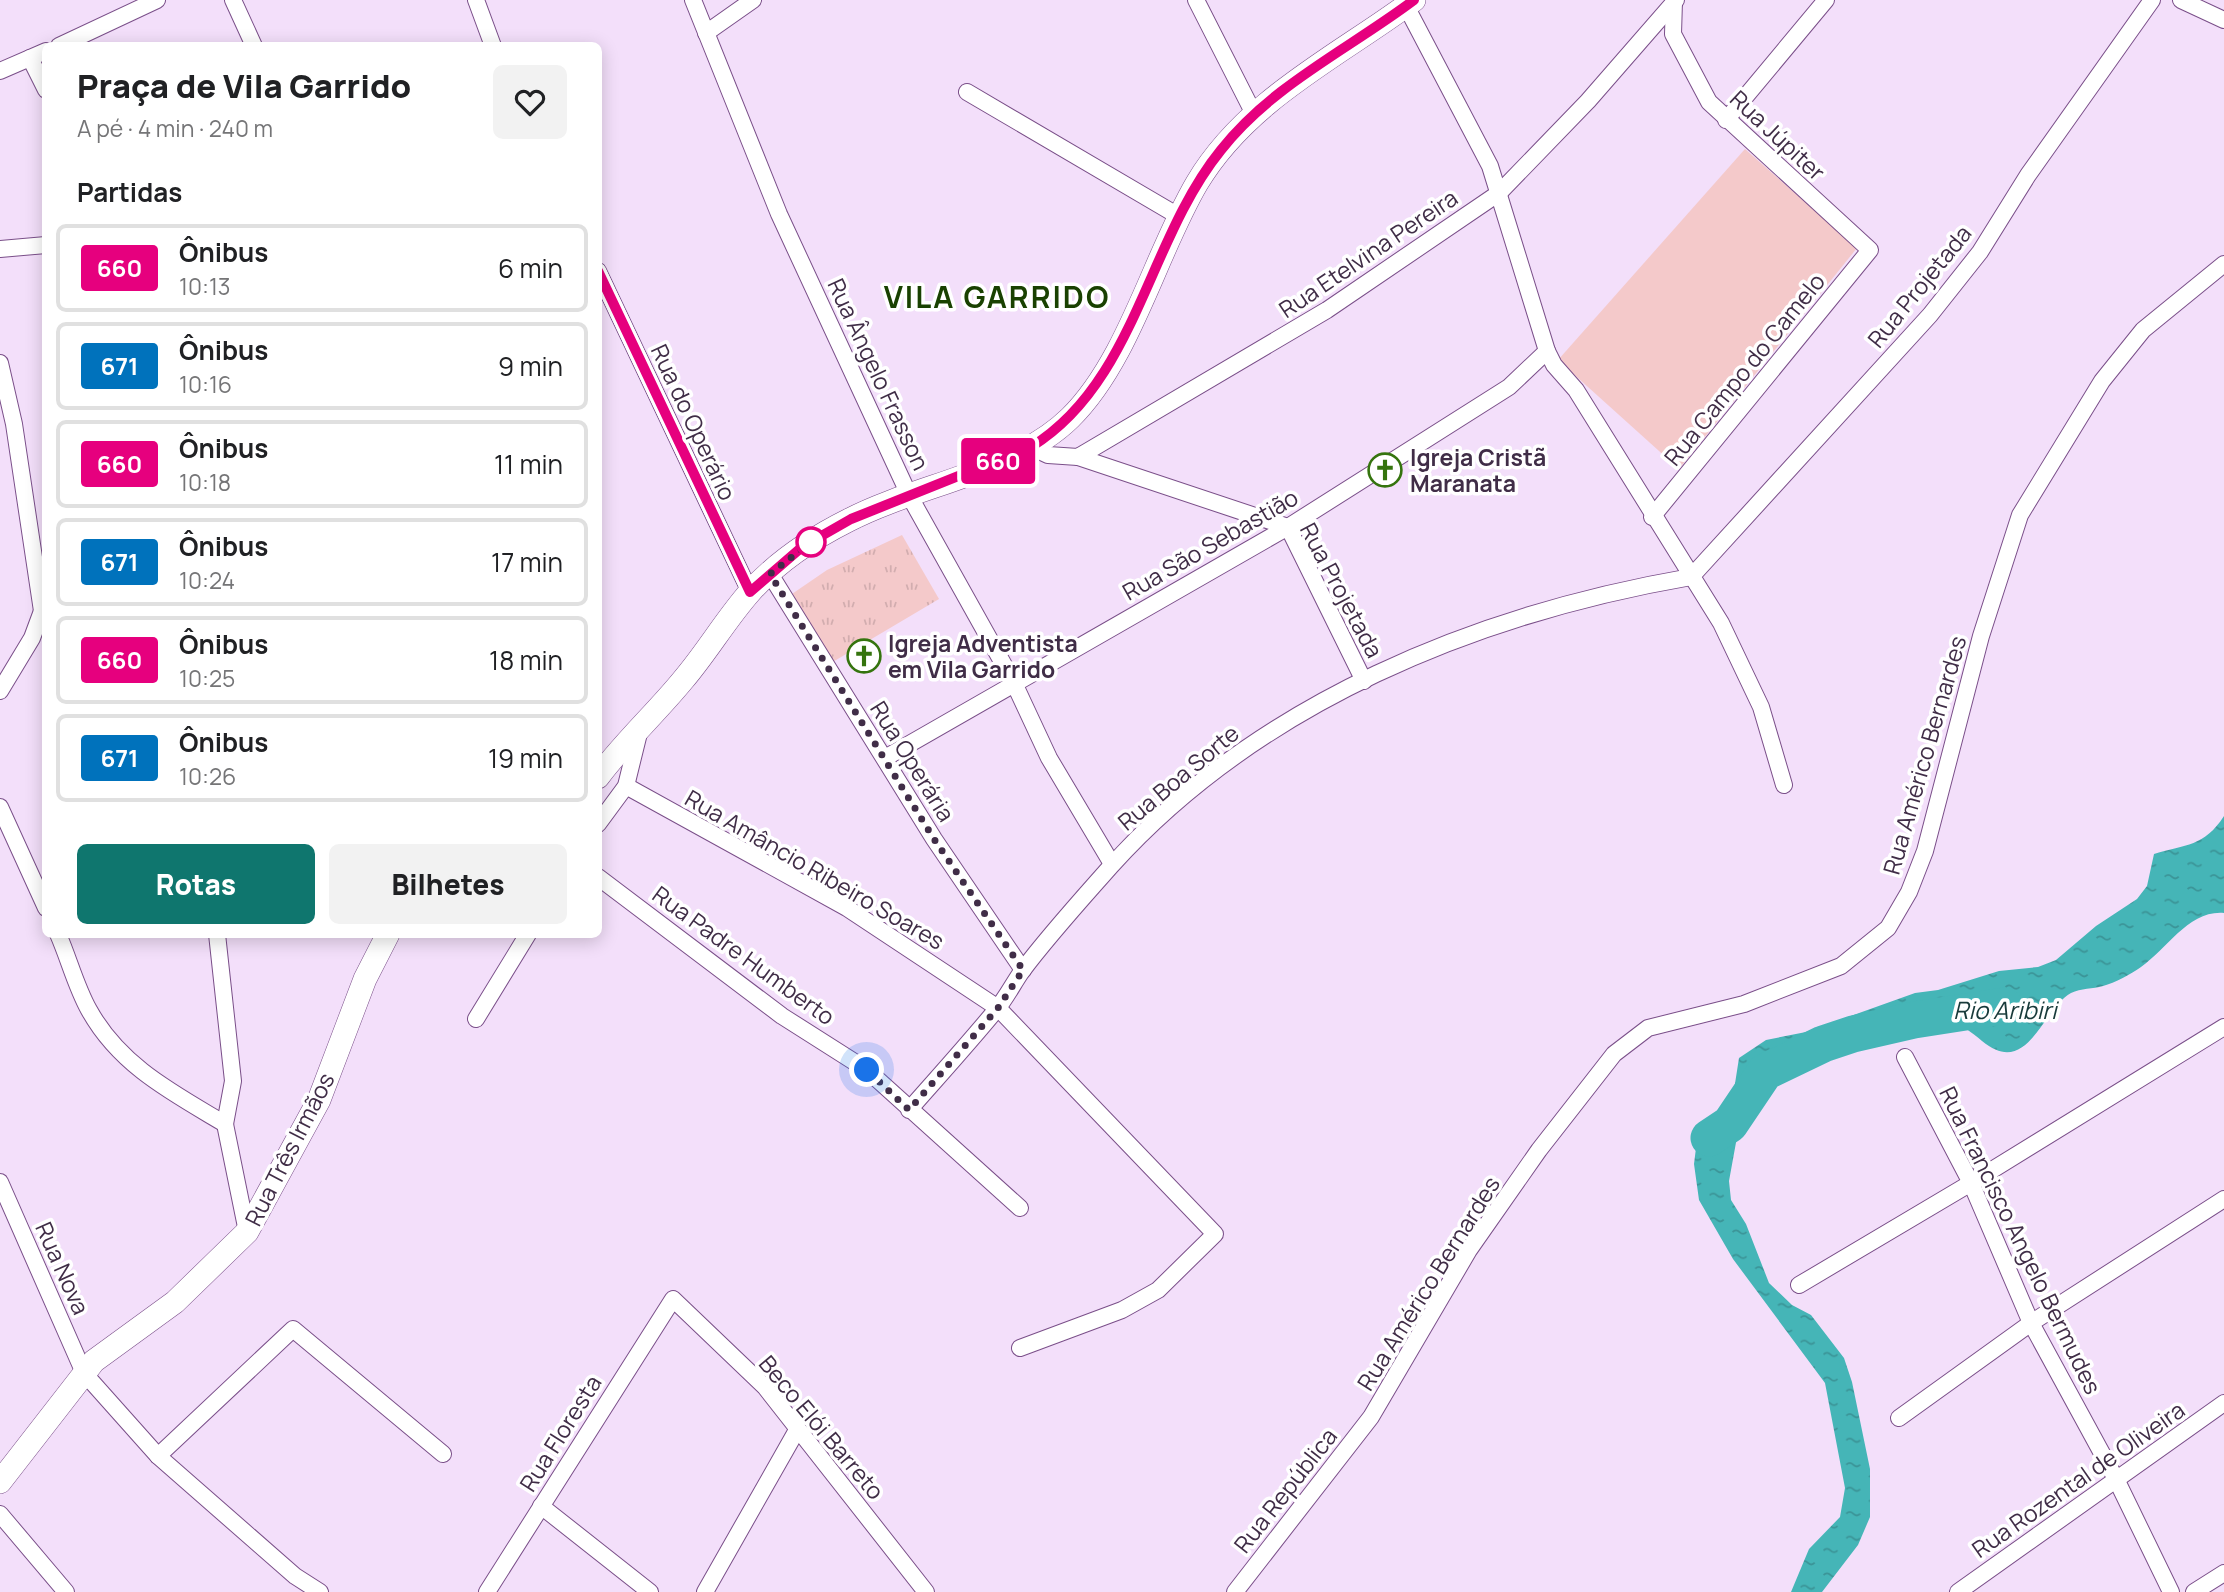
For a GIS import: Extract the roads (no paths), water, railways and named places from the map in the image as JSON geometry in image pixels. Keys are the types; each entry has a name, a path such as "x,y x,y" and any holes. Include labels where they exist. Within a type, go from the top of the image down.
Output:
{"street":[{"path":"68,42 157,0"},
{"path":"233,0 252,42"},
{"path":"475,0 491,42"},
{"name":"Rua Ângelo Frasson","path":"693,0 779,214 910,497 1014,683 1049,758 1112,864"},
{"path":"706,33 753,0"},
{"path":"1196,0 1254,114"},
{"name":"Rua Júpiter","path":"1674,0 1671,17 1673,34 1709,102 1870,250"},
{"name":"Rua Etelvina Pereira","path":"1077,457 1205,385 1327,310 1499,192 1588,101 1674,0"},
{"path":"1726,120 1826,0"},
{"name":"Rua Projetada","path":"1691,577 1930,315 1980,252 2028,175 2152,0"},
{"path":"2181,0 2224,20"},
{"path":"602,772 684,680 750,592 802,547 851,519 1031,447 1051,435 1086,400 1112,359 1197,182 1221,149 1254,114 1337,51 1410,3 1469,121 1499,192 1547,351 1554,365 1576,390 1652,517 1721,623 1761,707 1784,785"},
{"path":"0,71 42,53"},
{"path":"30,58 42,82"},
{"path":"967,92 1180,217"},
{"path":"0,249 42,245"},
{"name":"Rua Campo do Camelo","path":"1652,517 1870,250"},
{"name":"Rua Américo Bernardes","path":"1371,1417 1469,1250 1539,1150 1614,1054 1648,1028 1744,1004 1841,965 1888,928 1909,892 1925,851 1981,636 2020,515 2102,381 2143,330 2224,264"},
{"name":"Rua do Operário","path":"602,279 750,592"},
{"name":"Rua São Sebastião","path":"884,758 1287,527 1509,387 1547,351"},
{"path":"0,363 14,424 42,600"},
{"path":"1031,447 1048,455 1077,457"},
{"name":"Rua Projetada","path":"1077,457 1287,527 1364,681"},
{"name":"Rua Operária","path":"770,574 884,758 1023,970"},
{"name":"Rua Boa Sorte","path":"909,1110 998,1008 1023,970 1112,864 1180,799 1253,742 1416,654 1514,621 1650,584 1691,577"},
{"path":"0,691 42,617"},
{"path":"602,819 626,786 641,726"},
{"name":"Rua Amâncio Ribeiro Soares","path":"626,786 847,908 998,1008 1216,1234 1158,1290 1122,1310 1020,1348"},
{"path":"0,807 42,899"},
{"name":"Rua Padre Humberto","path":"602,880 782,1016 867,1070 1020,1208"},
{"path":"60,938 89,1010 122,1055 149,1078 225,1124"},
{"path":"217,938 233,1081 225,1124 247,1232"},
{"name":"Rua Três Irmãos","path":"0,1482 94,1361 175,1302 247,1232 319,1100 365,979 386,938"},
{"path":"476,1019 526,938"},
{"path":"1799,1285 2223,1031"},
{"name":"Rua Francisco Angelo Bermudes","path":"1905,1057 1971,1183 2031,1323 2117,1481 2171,1592"},
{"name":"Rua Nova","path":"0,1182 84,1373 158,1456 295,1576 320,1592"},
{"path":"1899,1418 2031,1323 2224,1199"},
{"name":"Beco Elói Barreto","path":"673,1300 765,1387 926,1592"},
{"name":"Rua Floresta","path":"487,1592 673,1300"},
{"path":"158,1456 293,1329 443,1454"},
{"name":"Rua Rozental de Oliveira","path":"1958,1592 2224,1403"},
{"name":"Rua República","path":"1235,1592 1371,1417"},
{"path":"705,1592 797,1430"},
{"path":"541,1506 650,1592"},
{"path":"0,1514 66,1592"},
{"path":"2194,1592 2224,1573"}],"water":[{"name":"Rio Aribiri","path":"2224,816 2224,913 2211,914 2189,924 2151,959 2123,978 2103,986 2071,993 2061,1001 2023,1047 2011,1052 1998,1051 1965,1028 1952,1012 1936,1008 1860,1034 1814,1042 1766,1062 1754,1073 1745,1093 1729,1181 1731,1200 1746,1224 1769,1283 1792,1305 1811,1315 1844,1358 1852,1382 1870,1469 1870,1517 1858,1545 1822,1592 1791,1592 1809,1549 1840,1517 1845,1488 1825,1383 1733,1259 1699,1200 1694,1164 1697,1140 1704,1129 1719,1117 1734,1090 1739,1058 1766,1040 1806,1032 1915,993 1938,990 1999,971 2038,967 2056,960 2096,926 2137,899 2147,886 2154,854 2202,839"}],"waterway":[{"name":"Rio Aribiri","path":"1709,1138 1730,1124 1765,1072 1823,1044 1914,1020 2004,1006"}],"place":[{"name":"Igreja Cristã Maranata","path":"1385,470"},
{"name":"Igreja Adventista em Vila Garrido","path":"864,656"}],"district":[{"name":"VILA GARRIDO","path":"997,296"}]}
